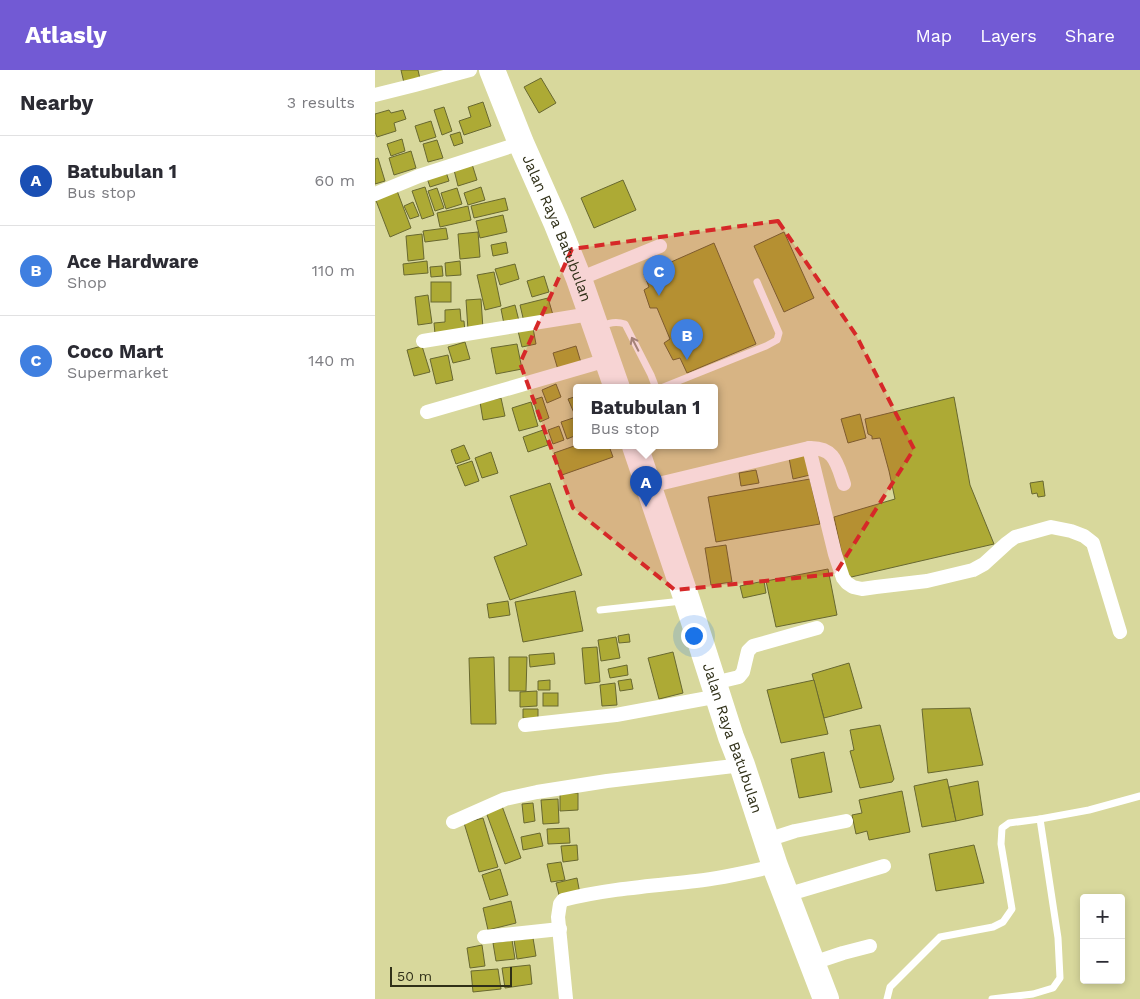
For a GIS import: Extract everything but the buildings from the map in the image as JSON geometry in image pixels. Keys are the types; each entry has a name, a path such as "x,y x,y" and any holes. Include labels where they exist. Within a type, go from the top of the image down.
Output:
{"highway":[{"name":"Jalan Raya Batubulan","path":"492,70 579,279 616,384"},
{"name":"Jalan Raya Batubulan","path":"636,449 775,866 826,999"}],"street":[{"path":"375,95 415,86 469,70"},
{"path":"375,194 419,176 521,142"},
{"path":"579,279 660,246"},
{"path":"423,340 593,320"},
{"path":"427,412 607,360"},
{"path":"650,486 809,448 825,451 835,458 844,484"},
{"path":"809,448 835,554 843,578 853,588 876,588 927,582 973,570 984,564 1015,537 1051,527 1071,531 1084,536 1093,543 1120,632"},
{"path":"525,726 616,715 716,689 743,672 748,651 753,646 817,628"},
{"path":"453,822 505,799 537,792 742,764"},
{"path":"767,840 795,831 846,820"},
{"path":"566,999 559,907 563,900 605,891 742,874 775,866"},
{"path":"786,895 884,866"},
{"path":"484,937 560,929"},
{"path":"813,963 870,946"}],"lane":[{"path":"671,384 777,340 779,333 757,282"},
{"path":"593,320 625,324 654,384"},
{"path":"600,610 687,600"},
{"path":"887,999 891,987 941,937 993,927 1003,922 1012,909 1001,844 1002,828 1009,823 1089,810 1140,796"},
{"path":"992,999 1033,994 1053,988 1061,978 1058,938 1040,819"}],"highlighted area":[{"path":"778,221 856,335 914,449 835,574 675,590 573,508 520,363 572,249"}],"place":[{"name":"Coco Mart","path":"659,296"},
{"name":"Ace Hardware","path":"687,360"},
{"name":"Batubulan 1","path":"646,507"}]}
